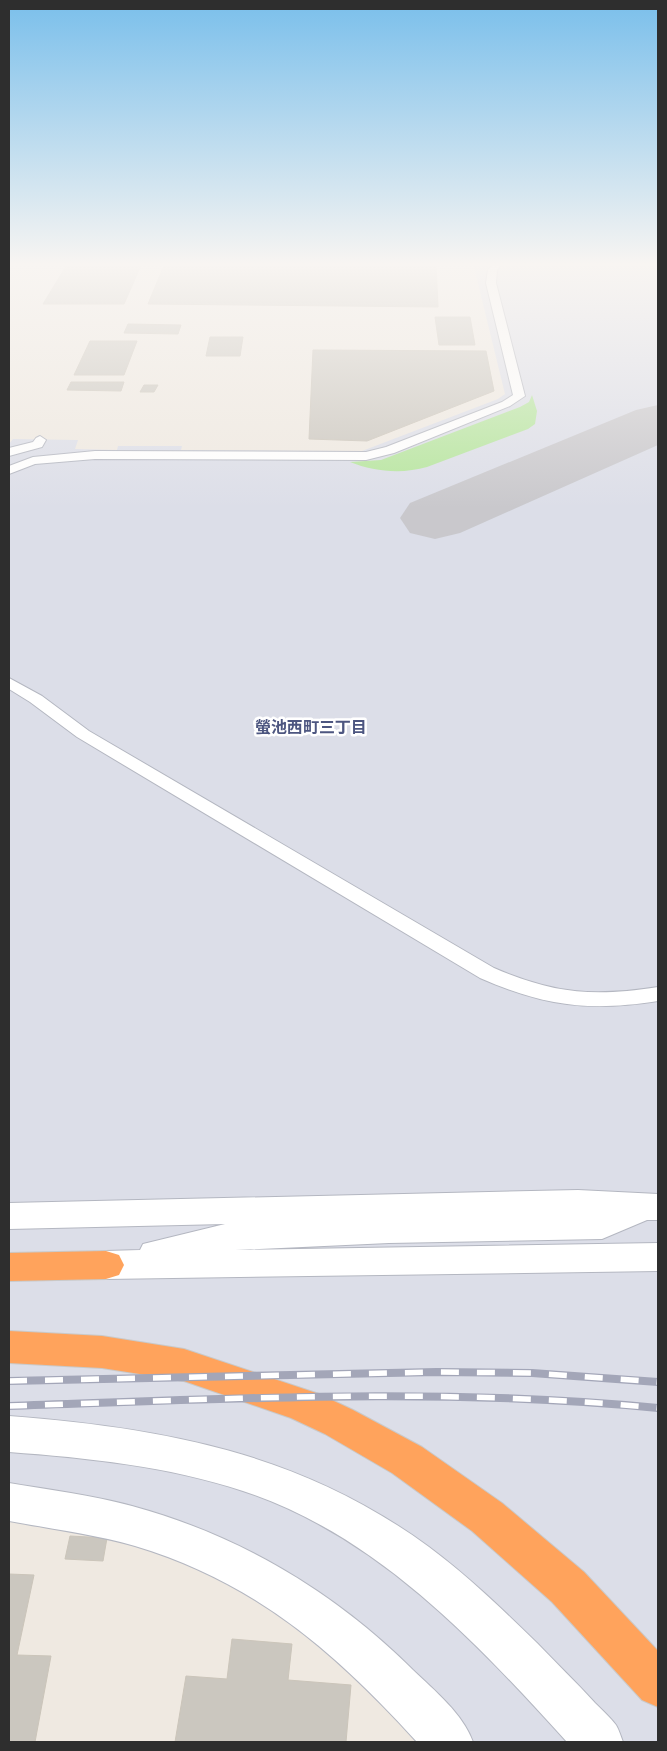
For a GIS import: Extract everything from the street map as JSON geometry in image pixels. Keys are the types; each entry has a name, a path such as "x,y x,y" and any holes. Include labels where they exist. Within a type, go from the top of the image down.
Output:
{"highway":[{"path":"9,1267 106,1265"},
{"path":"9,1347 102,1352 184,1365 279,1396 339,1422 407,1460 487,1517 568,1587 658,1684"}],"street":[{"path":"9,1216 413,1205 653,1203"},
{"path":"106,1265 240,1235 389,1229 602,1225 653,1203"},
{"path":"106,1265 658,1257"},
{"path":"9,1434 75,1439 158,1450 246,1474 328,1508 376,1536 413,1561 438,1582 525,1662 599,1742"},
{"path":"9,1502 78,1513 150,1531 191,1546 257,1578 324,1621 376,1667 449,1742"}],"lane":[{"path":"9,470 33,461 95,455 366,456 390,450 506,404 519,397 507,345"},
{"path":"9,452 38,444 40,440"},
{"path":"9,683 36,699 83,734 487,973 533,992 566,998 626,1000 658,994"}],"shaded area":[{"path":"493,345 658,345 658,1742 471,1742 385,1651 27,1490 9,1488 9,444 13,439 78,440 75,449 117,450 118,446 182,446 181,450 362,451 498,399 505,394"}],"green space":[{"path":"532,395 537,411 535,424 528,429 427,467 408,471 388,471 350,462 381,460 520,407 529,402"}],"building":[{"path":"88,345 136,345 124,375 74,375"},
{"path":"208,345 242,345 240,356 206,356"},
{"path":"313,350 486,351 494,391 367,441 309,439"},
{"path":"71,382 124,382 121,391 67,390"},
{"path":"144,385 158,385 154,392 140,392"},
{"path":"70,1536 107,1538 103,1561 65,1559"},
{"path":"9,1574 34,1575 17,1655 51,1656 35,1742 9,1742"},
{"path":"232,1639 292,1644 288,1680 351,1685 346,1742 175,1742 186,1676 227,1679"}],"taxiway":[{"path":"435,518 658,423"}],"railway":[{"path":"9,1381 437,1372 532,1373 658,1382"},
{"path":"9,1406 334,1396 415,1396 496,1398 658,1408"}],"district":[{"name":"螢池西町三丁目","path":"311,727"}]}
